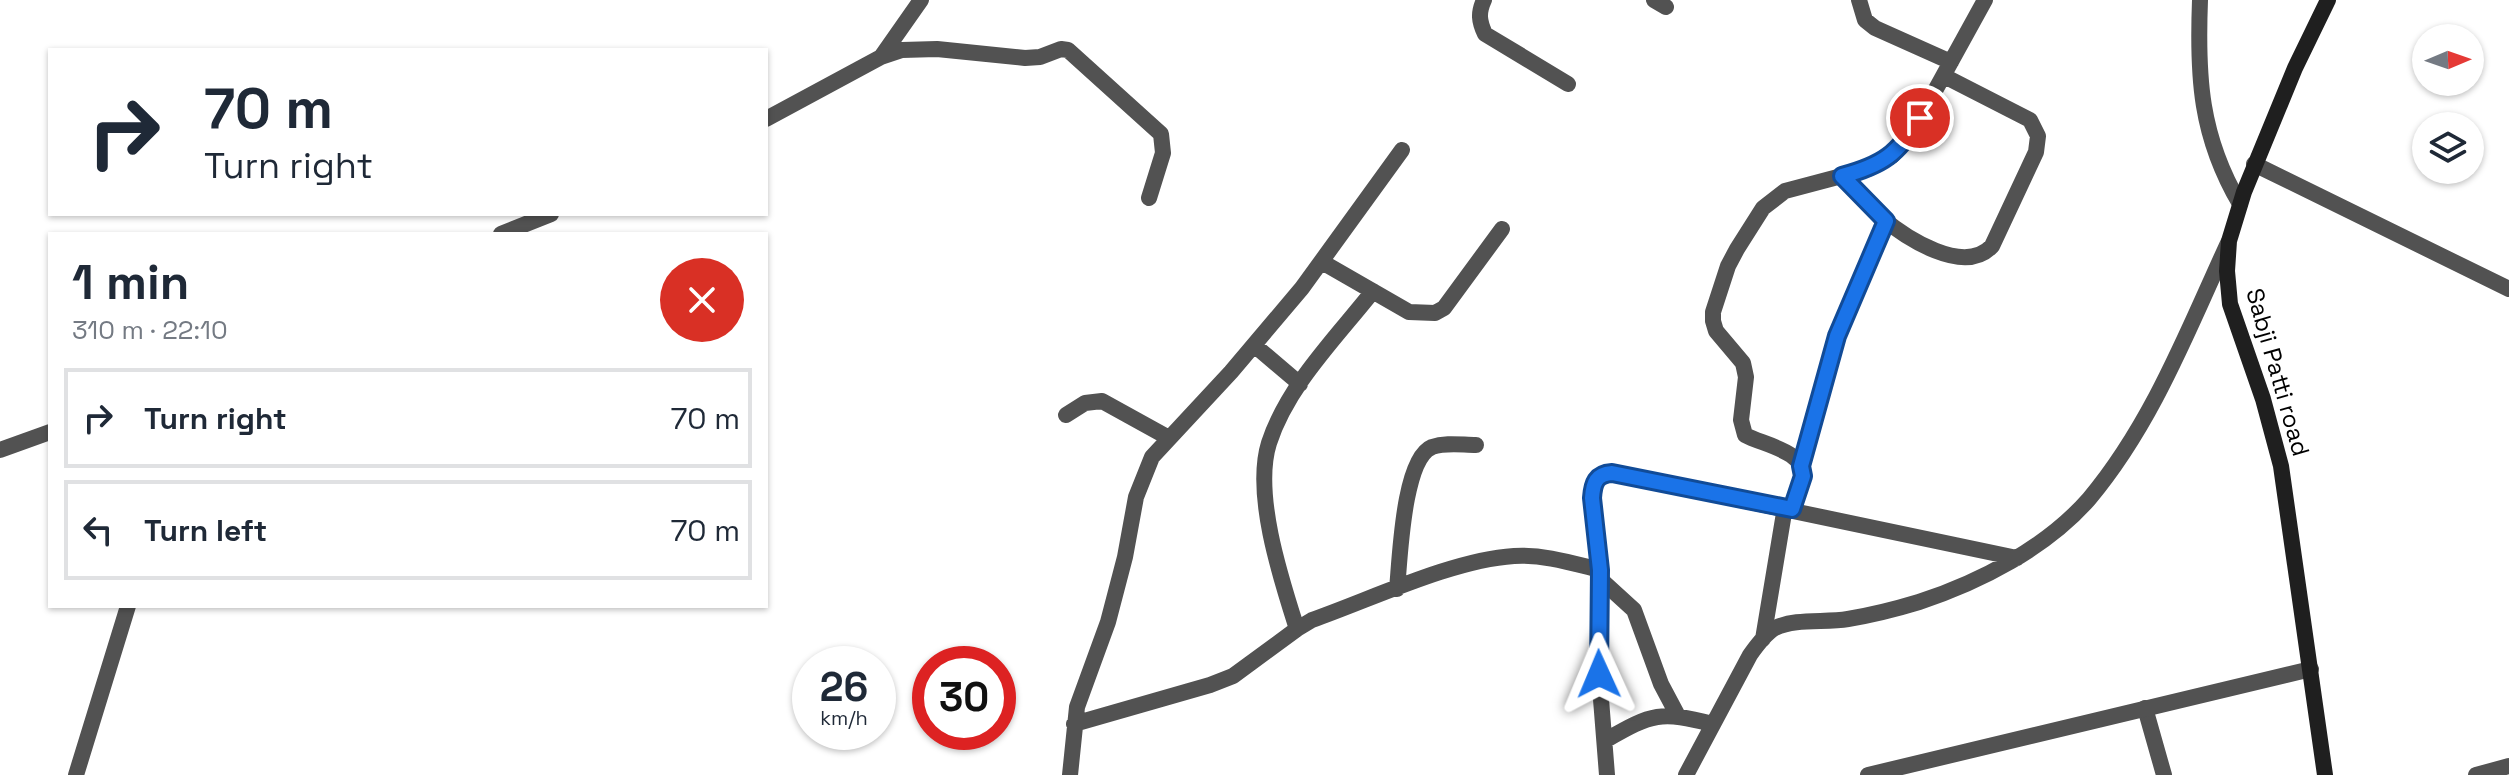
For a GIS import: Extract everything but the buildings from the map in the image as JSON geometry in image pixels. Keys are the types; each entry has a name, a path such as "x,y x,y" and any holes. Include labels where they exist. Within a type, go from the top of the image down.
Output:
{"main road":[{"name":"Sabji Patti road","path":"2325,775 2281,466 2263,399 2230,304 2227,271 2229,241 2254,164 2328,0"}],"street":[{"path":"881,57 921,0"},
{"path":"1484,0 1479,10 1485,34 1568,84"},
{"path":"1842,176 1886,221 1914,240 1947,254 1972,258 1984,254 1992,246 2036,152 2038,136 2030,120 1875,28 1865,20 1859,0"},
{"path":"1801,466 1790,454 1745,435 1741,420 1746,377 1743,363 1716,331 1713,312 1728,266 1763,208 1785,191 1868,169 1892,156 1907,139 1985,0"},
{"path":"2200,0 2202,101 2212,148 2222,174 2240,204"},
{"path":"768,118 881,57 902,50 1025,58 1040,57 1061,49 1073,53 1161,134 1163,153 1149,198"},
{"path":"1070,775 1077,707 1117,591 1136,497 1152,457 1254,345 1322,262 1402,150"},
{"path":"2254,164 2509,289"},
{"path":"506,232 546,216"},
{"path":"1763,639 1788,508 1803,476 1801,466 1837,336 1886,221"},
{"path":"1322,262 1409,312 1435,313 1444,308 1502,229"},
{"path":"1686,775 1750,655 1775,628 1847,619 1920,601 1957,587 2017,558 2054,531 2088,500 2123,452 2164,382 2229,241"},
{"path":"1297,629 1272,541 1265,488 1269,443 1300,384 1373,291"},
{"path":"1254,345 1300,384"},
{"path":"1066,415 1085,403 1102,401 1169,438"},
{"path":"0,450 48,433"},
{"path":"1397,589 1409,488 1420,457 1431,448 1447,444 1476,445"},
{"path":"1607,775 1599,674 1600,574 1593,487 1603,473 1788,508 2017,558"},
{"path":"1074,724 1233,676 1312,620 1457,567 1515,556 1567,562 1600,574 1634,610 1661,684 1678,716"},
{"path":"76,775 127,608"},
{"path":"1868,775 2311,669"},
{"path":"2145,708 2164,775"},
{"path":"1606,740 1640,720 1657,716 1678,716 1713,724"},
{"path":"2476,775 2509,766"}],"route":[{"path":"1599,674 1600,570 1592,498 1597,478 1603,473 1612,473 1792,509 1803,476 1801,466 1829,361 1846,310 1886,221 1842,176 1868,169 1892,156 1920,118"}]}
